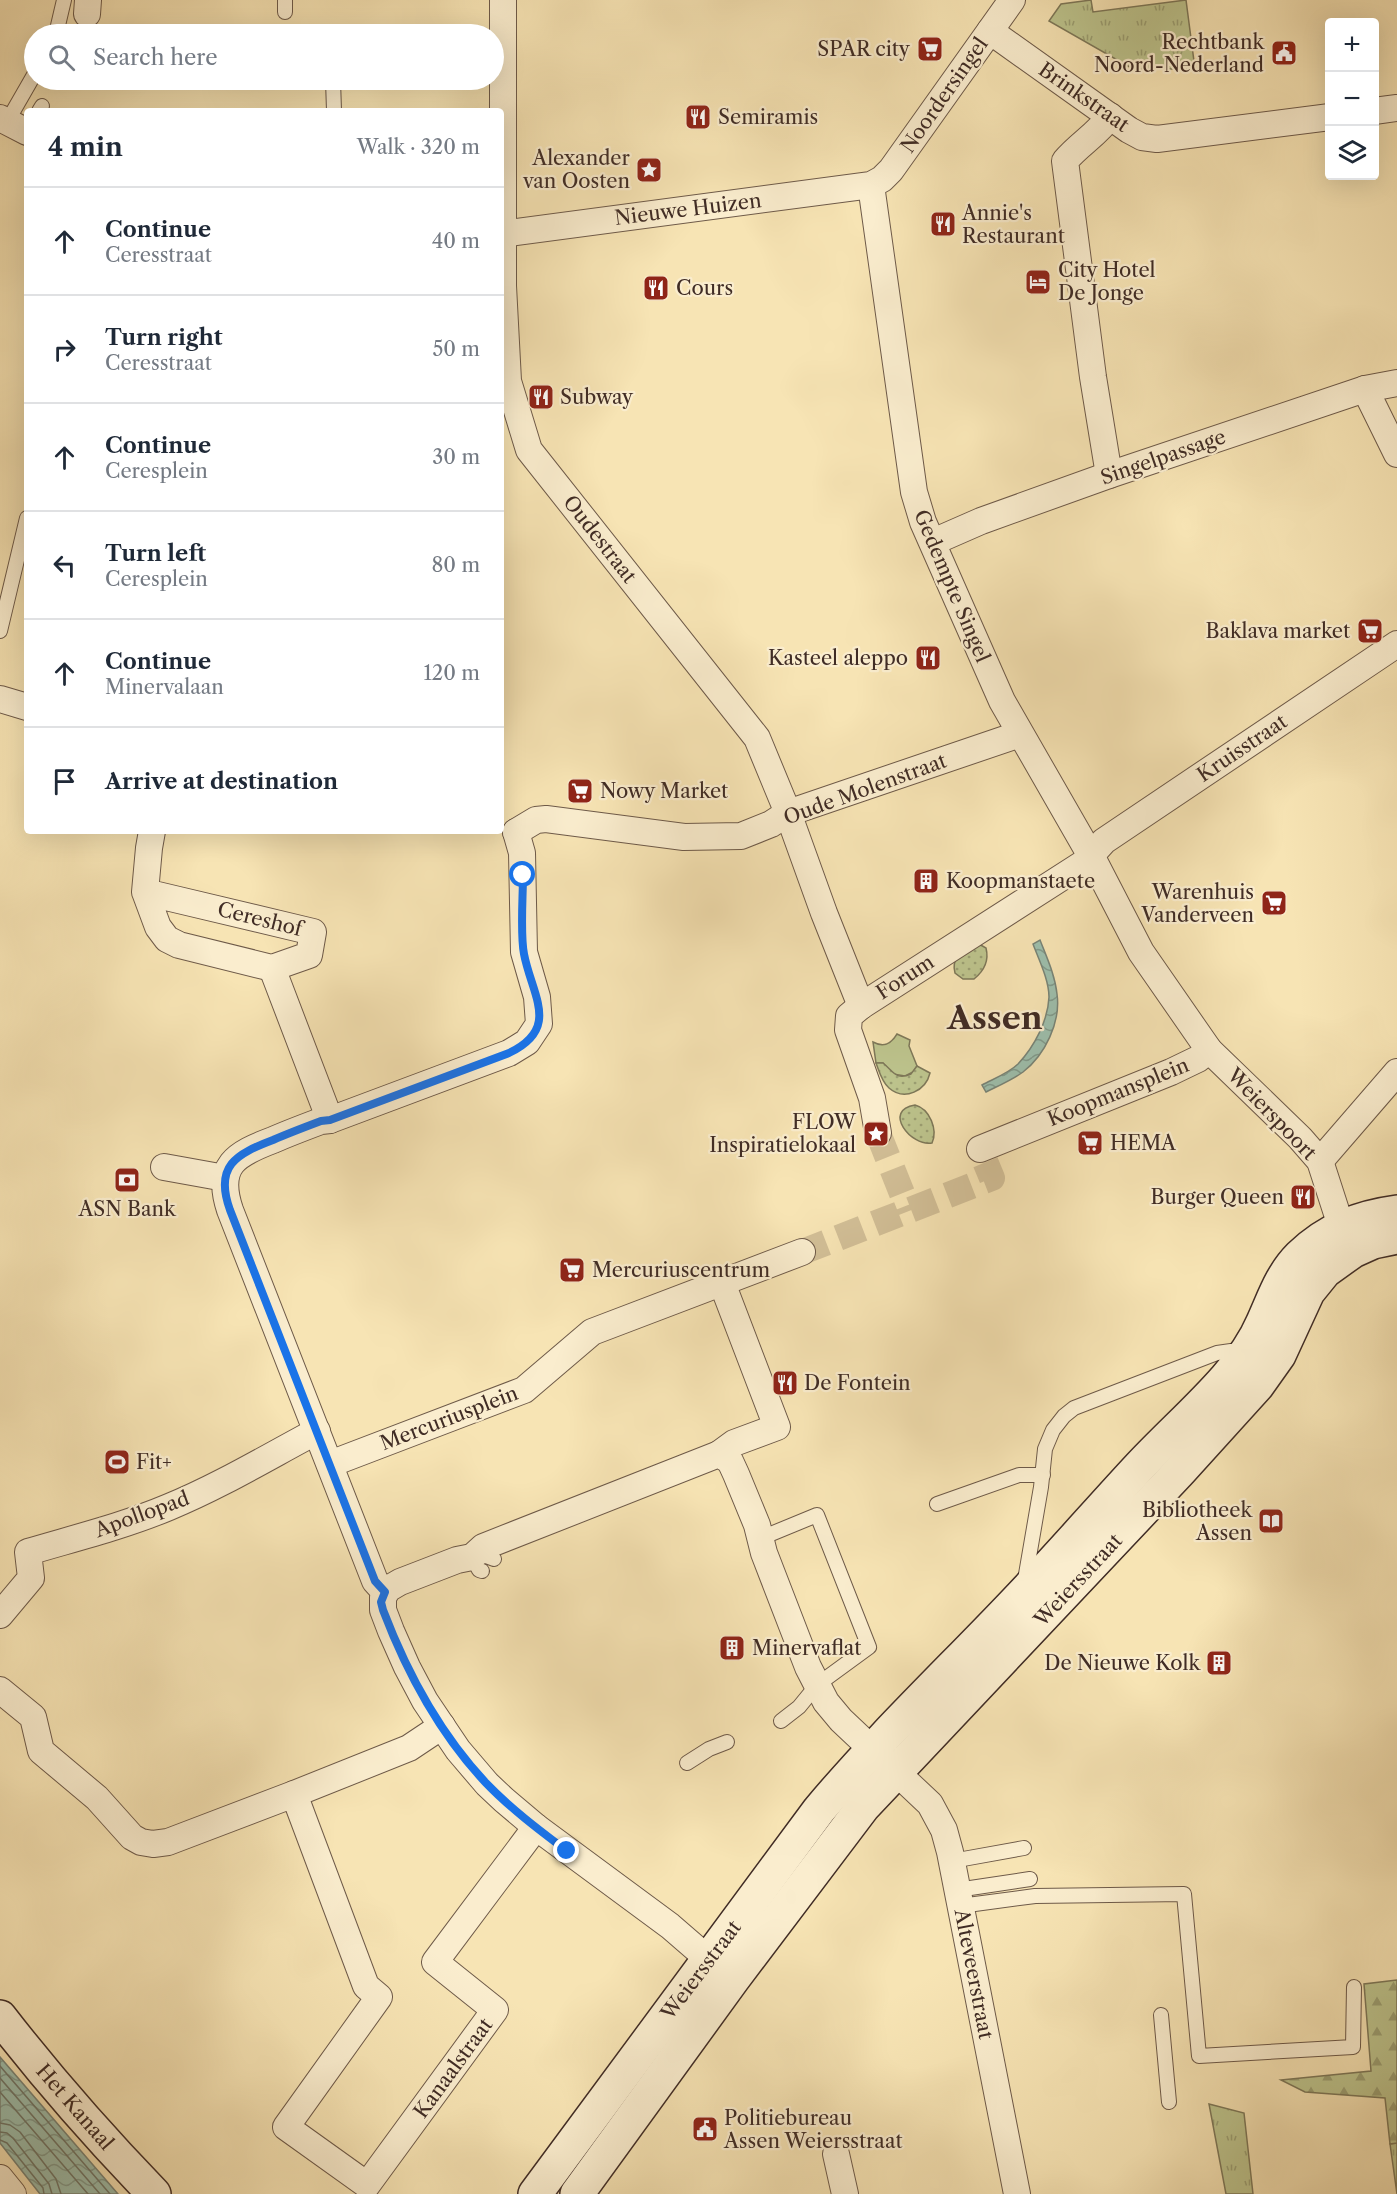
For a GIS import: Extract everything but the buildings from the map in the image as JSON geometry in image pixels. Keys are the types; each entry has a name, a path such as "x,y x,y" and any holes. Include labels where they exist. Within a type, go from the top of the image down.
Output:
{"main road":[{"name":"Weiersstraat","path":"577,2194 733,1979 858,1814 884,1761 1022,1595 1140,1466 1225,1380 1247,1352 1263,1322 1277,1286 1296,1284 1324,1271 1347,1238 1365,1218 1397,1212"},
{"name":"Weiersstraat","path":"1347,1238 1373,1242 1397,1237"},
{"name":"Weiersstraat","path":"535,2194 819,1810 846,1777 884,1761 1180,1471 1257,1386 1279,1355 1296,1284"},
{"name":"Het Kanaal","path":"0,2017 62,2095 154,2194"}],"street":[{"name":"Oudestraat","path":"503,0 503,24"},
{"name":"Noordersingel","path":"872,185 891,170 1012,0"},
{"name":"Brinkstraat","path":"990,31 1143,137 1157,139 1325,118"},
{"name":"Oudestraat","path":"503,90 503,108"},
{"path":"1379,110 1397,108"},
{"path":"1110,116 1102,128 1065,161 1093,377 1110,476"},
{"name":"Nieuwe Huizen","path":"504,233 872,185"},
{"name":"Gedempte Singel","path":"872,185 914,492 923,522 1002,701 1091,856"},
{"name":"Oudestraat","path":"504,305 508,381 529,450 757,738 788,813"},
{"name":"Singelpassage","path":"933,542 981,521 1110,476 1365,389 1397,383"},
{"path":"1365,389 1397,454"},
{"name":"Kruisstraat","path":"1091,856 1104,840 1397,644"},
{"path":"0,699 24,706"},
{"name":"Oude Molenstraat","path":"508,826 546,819 684,837 741,836 771,824 788,813 1020,734"},
{"name":"Forum","path":"788,813 861,1006 1091,856"},
{"path":"385,1592 375,1581 226,1200 225,1178 233,1160 246,1151 321,1121 330,1120 509,1053 519,1048 534,1034 539,1024 539,1011 524,952 523,864 508,826"},
{"path":"151,834 146,892 158,927 167,939 179,945 272,968 330,1120"},
{"name":"Koopmansplein","path":"980,1149 1171,1072 1198,1059 1209,1050 1141,952 1091,856"},
{"name":"Cereshof","path":"146,892 313,932 309,955 272,968"},
{"path":"861,1006 849,1016 848,1030 872,1098 878,1132"},
{"name":"Weierspoort","path":"1209,1050 1300,1138 1320,1161 1347,1238"},
{"path":"1320,1161 1397,1072"},
{"path":"164,1167 225,1178"},
{"name":"Mercuriusplein","path":"330,1464 524,1390 592,1332 802,1252"},
{"path":"722,1283 777,1427 734,1443 719,1454 483,1546 483,1562 457,1560 400,1582 385,1592 381,1602 407,1667 458,1750 487,1784 536,1827 670,1926 733,1979"},
{"name":"Apollopad","path":"0,1615 31,1578 28,1552 168,1508 317,1431"},
{"path":"719,1454 730,1461 808,1667 826,1702 841,1720 884,1761"},
{"path":"0,1690 33,1717 41,1751 97,1798 132,1837 141,1842 153,1844 168,1842 409,1748 442,1726"},
{"name":"Alteveerstraat","path":"884,1761 930,1804 944,1830 1017,2194"},
{"name":"Kanaalstraat","path":"294,1794 366,1986 379,1997 286,2127 367,2185 495,2010 435,1962 536,1827"},
{"path":"836,2154 845,2194"},
{"path":"0,2178 14,2194"}],"lane":[{"path":"58,24 64,0"},
{"path":"11,124 27,90"},
{"path":"333,90 334,108"},
{"path":"0,631 24,531"},
{"path":"1022,1595 1035,1532 1045,1449 1052,1433 1064,1416 1074,1408 1217,1353 1247,1352"},
{"path":"937,1504 1019,1475 1043,1475"},
{"path":"761,1538 817,1515 869,1647 817,1685 799,1707 781,1721"},
{"path":"687,1763 709,1749 727,1742"},
{"path":"952,1861 1024,1848"},
{"path":"959,1898 1030,1879"},
{"path":"959,1898 1184,1894 1199,2056 1353,2047 1354,1987"},
{"path":"1161,2014 1169,2102"}],"green space":[{"path":"1091,0 1093,12 1186,0 1195,69 1133,69 1049,21 1061,4"},
{"path":"979,944 986,948 985,965 974,979 963,979 955,973 955,962 960,955"},
{"path":"897,1034 910,1040 909,1046 917,1066 913,1072 905,1076 893,1074 883,1063 876,1063 873,1042 881,1045 887,1044"},
{"path":"876,1063 883,1063 898,1076 911,1074 917,1066 930,1073 919,1089 902,1094 887,1086"},
{"path":"915,1105 929,1115 934,1132 932,1143 924,1143 916,1139 903,1127 900,1120 901,1114 905,1108"},
{"path":"1397,1980 1397,2143 1390,2144 1385,2098 1305,2092 1281,2080 1371,2071 1364,1984"},
{"path":"1209,2104 1244,2113 1253,2194 1226,2194"},
{"path":"1397,2143 1397,2194 1390,2144"}],"water":[{"path":"1040,940 1056,987 1058,1005 1054,1027 1038,1057 1031,1065 1014,1078 986,1092 982,1085 1018,1064 1035,1042 1043,1024 1049,990 1033,944"},
{"path":"0,2057 118,2194 40,2194 0,2143"}],"tunnel":[{"path":"878,1133 909,1211"},
{"path":"802,1252 992,1178 980,1149"}],"place":[{"name":"SPAR city","path":"930,49"},
{"name":"Rechtbank Noord-Nederland","path":"1284,53"},
{"name":"Semiramis","path":"698,117"},
{"name":"Alexander van Oosten","path":"649,170"},
{"name":"Annie's Restaurant","path":"943,224"},
{"name":"City Hotel De Jonge","path":"1038,282"},
{"name":"Cours","path":"656,288"},
{"name":"Subway","path":"541,397"},
{"name":"Baklava market","path":"1370,631"},
{"name":"Kasteel aleppo","path":"928,658"},
{"name":"Nowy Market","path":"580,791"},
{"name":"Koopmanstaete","path":"926,881"},
{"name":"Warenhuis Vanderveen","path":"1274,903"},
{"name":"FLOW Inspiratielokaal","path":"876,1134"},
{"name":"HEMA","path":"1090,1143"},
{"name":"ASN Bank","path":"127,1180"},
{"name":"Burger Queen","path":"1303,1197"},
{"name":"Mercuriuscentrum","path":"572,1270"},
{"name":"De Fontein","path":"785,1383"},
{"name":"Fit+","path":"117,1462"},
{"name":"Bibliotheek Assen","path":"1271,1521"},
{"name":"Minervaflat","path":"732,1648"},
{"name":"De Nieuwe Kolk","path":"1219,1663"},
{"name":"Politiebureau Assen Weiersstraat","path":"705,2129"}],"district":[{"name":"Assen","path":"995,1018"}],"route":[{"path":"523,875 524,952 539,1011 539,1024 527,1042 509,1053 330,1120 321,1121 246,1151 233,1160 225,1178 226,1200 375,1581 385,1592 381,1602 383,1610 407,1667 425,1701 471,1766 504,1800 567,1851"}]}
